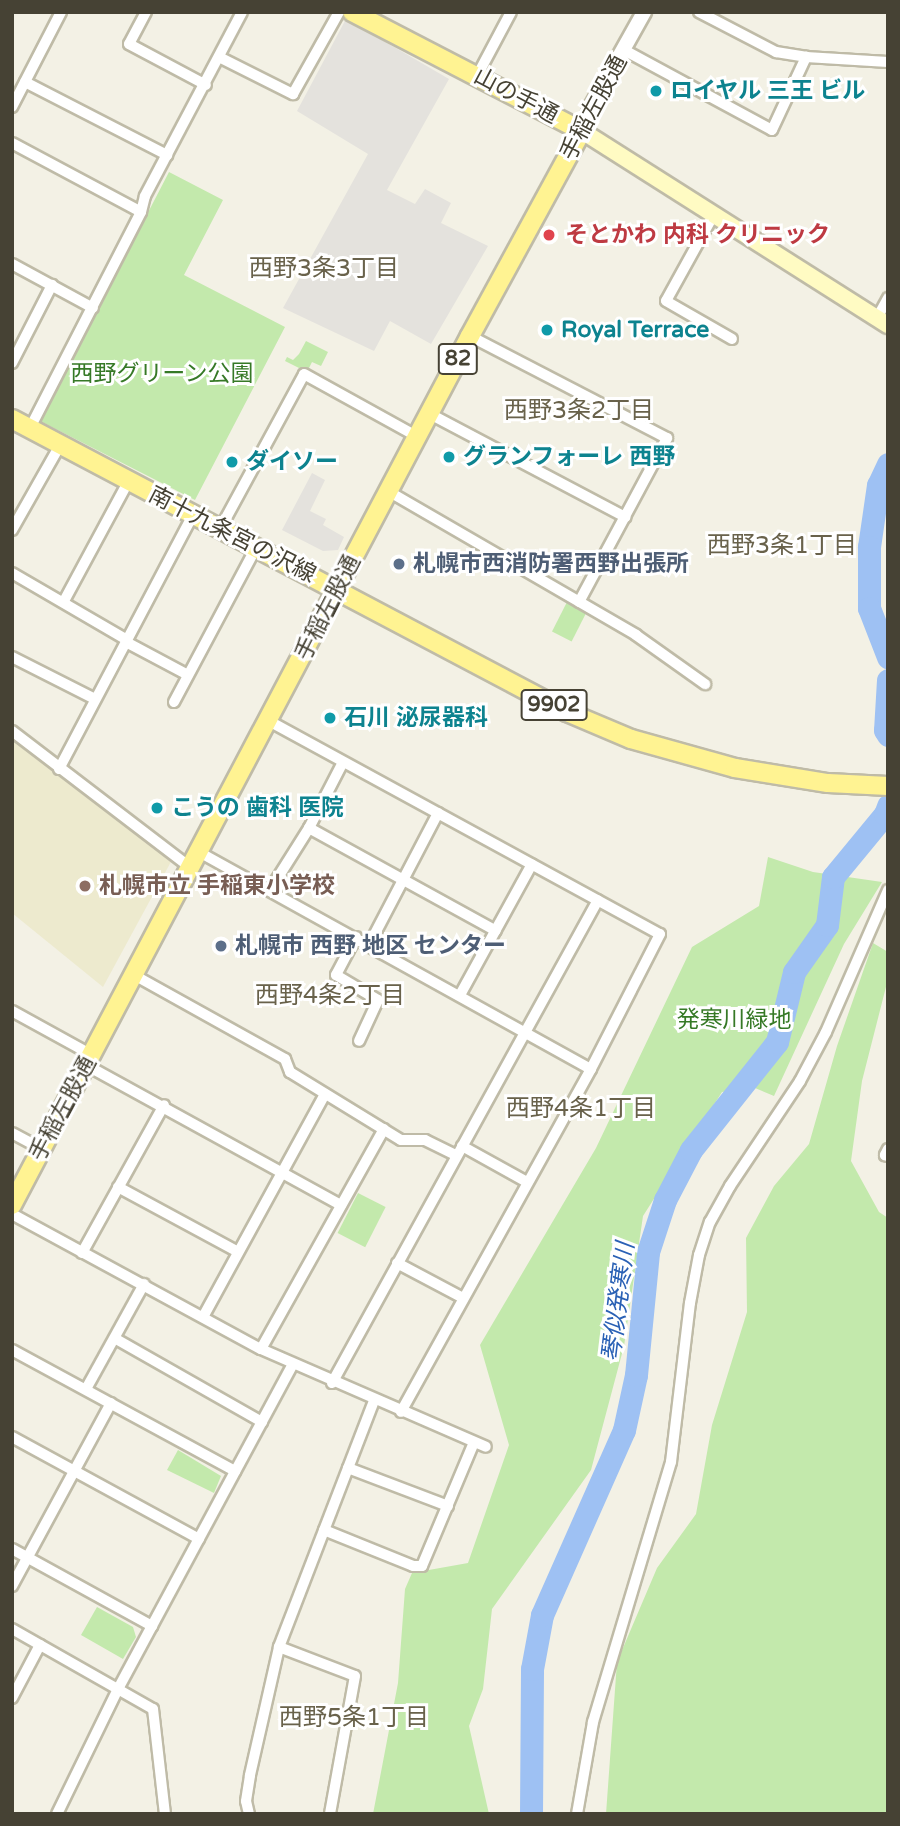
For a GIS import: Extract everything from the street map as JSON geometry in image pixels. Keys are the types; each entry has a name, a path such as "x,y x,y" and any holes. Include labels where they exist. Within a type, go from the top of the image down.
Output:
{"main road":[{"name":"山の手通","path":"352,12 583,131 882,321"},
{"name":"手稲左股通","path":"12,1205 470,336 583,131"},
{"name":"南十九条宮の沢線","path":"12,419 567,712 687,757 786,777 888,786"}],"street":[{"path":"12,107 61,12"},
{"path":"146,12 129,44 206,85"},
{"path":"30,428 141,212 145,197 242,12"},
{"path":"219,57 293,94 339,12"},
{"path":"477,76 511,12"},
{"name":"手稲左股通","path":"583,131 591,107 644,12"},
{"path":"699,12 776,52 806,57 888,62"},
{"path":"624,50 772,130 806,57"},
{"path":"25,82 167,155"},
{"path":"12,143 141,212"},
{"path":"714,214 666,301 732,339"},
{"path":"12,264 93,308"},
{"path":"12,363 52,285"},
{"path":"882,321 888,298"},
{"path":"470,336 667,438 579,602"},
{"path":"220,529 304,374 418,437"},
{"path":"430,414 625,517"},
{"path":"12,530 60,445"},
{"path":"64,601 128,482"},
{"path":"388,491 636,635 705,684"},
{"path":"59,769 193,515"},
{"path":"174,702 256,548"},
{"path":"12,573 188,676"},
{"path":"12,657 95,699"},
{"path":"269,721 342,764 660,934 591,1069 401,1412"},
{"path":"12,731 191,868"},
{"path":"270,890 309,828 342,764"},
{"path":"369,945 438,813"},
{"path":"309,828 496,930"},
{"path":"199,852 591,1069"},
{"path":"460,995 533,864"},
{"path":"577,1814 593,1722 670,1462 699,1255 710,1222 730,1186 800,1081 826,1032 888,890"},
{"path":"332,1382 598,900"},
{"path":"356,937 335,975 378,1000 359,1041"},
{"path":"134,975 285,1059 290,1072 401,1140 425,1140 459,1150 527,1182"},
{"path":"12,1011 164,1105 341,1205"},
{"path":"203,1317 324,1094"},
{"path":"82,1253 164,1105"},
{"path":"261,1349 384,1129"},
{"path":"12,1133 42,1149"},
{"path":"888,1149 885,1155 888,1156"},
{"path":"118,1187 238,1252"},
{"path":"12,1214 261,1349 374,1401 486,1447"},
{"path":"397,1263 464,1298"},
{"path":"86,1389 144,1284"},
{"path":"116,1339 262,1422"},
{"path":"12,1350 236,1471"},
{"path":"57,1814 118,1689 293,1364"},
{"path":"249,1814 246,1801 250,1775 279,1647 374,1401"},
{"path":"12,1586 77,1471 111,1403"},
{"path":"12,1437 199,1539"},
{"path":"324,1530 413,1566 422,1566 474,1442"},
{"path":"348,1468 448,1506"},
{"path":"12,1549 152,1626"},
{"path":"12,1629 153,1709 165,1814"},
{"path":"12,1698 40,1645"},
{"path":"279,1647 355,1676 330,1814"}],"shaded area":[{"path":"346,19 449,79 387,190 415,204 425,189 451,203 441,223 488,246 431,344 390,321 374,351 283,308 368,154 297,111"},
{"path":"312,473 325,480 310,511 326,519 323,525 344,537 338,550 323,551 282,530"},
{"name":"札幌市立 手稲東小学校","path":"12,736 173,858 103,987 12,913"}],"green space":[{"name":"西野グリーン公園","path":"169,172 223,200 184,275 285,327 195,500 40,421"},
{"path":"306,341 328,352 321,366 312,362 307,372 285,361 287,357 293,360"},
{"path":"567,602 587,612 572,641 552,631"},
{"name":"発寒川緑地","path":"768,857 813,872 882,882 844,944 774,1096 755,1088 722,1092 643,1216 624,1346 591,1470 492,1609 483,1689 469,1726 489,1814 373,1814 398,1683 405,1589 412,1573 468,1563 509,1445 480,1345 596,1148 692,947 759,906"},
{"path":"873,943 888,952 888,979 862,1081 851,1161 879,1212 888,1218 888,1814 606,1814 617,1662 657,1568 696,1514 712,1425 747,1312 746,1238 774,1186 809,1144 837,1046"},
{"path":"358,1193 386,1207 365,1247 338,1233"},
{"path":"178,1450 221,1476 214,1493 167,1470"},
{"path":"97,1607 133,1627 136,1637 123,1659 81,1635"}],"waterway":[{"name":"琴似発寒川","path":"888,464 878,485 869,547 869,608 888,657"},
{"name":"琴似発寒川","path":"888,680 885,730 888,735"},
{"name":"琴似発寒川","path":"531,1814 532,1669 542,1615 624,1430 636,1375 648,1252 665,1200 691,1150 777,1042 794,972 827,925 833,877 885,814 888,806"}],"place":[{"name":"ロイヤル 三王 ビル","path":"656,91"},
{"name":"そとかわ 内科 クリニック","path":"549,235"},
{"name":"Royal Terrace","path":"547,330"},
{"name":"グランフォーレ 西野","path":"449,457"},
{"name":"ダイソー","path":"232,462"},
{"name":"札幌市西消防署西野出張所","path":"399,564"},
{"name":"石川 泌尿器科","path":"330,718"},
{"name":"こうの 歯科 医院","path":"157,808"},
{"name":"札幌市立 手稲東小学校","path":"85,886"},
{"name":"札幌市 西野 地区 センター","path":"221,946"}],"district":[{"name":"西野3条3丁目","path":"324,269"},
{"name":"西野3条2丁目","path":"579,411"},
{"name":"西野3条1丁目","path":"782,546"},
{"name":"西野4条2丁目","path":"330,996"},
{"name":"西野4条1丁目","path":"581,1109"},
{"name":"西野5条1丁目","path":"354,1718"}]}
